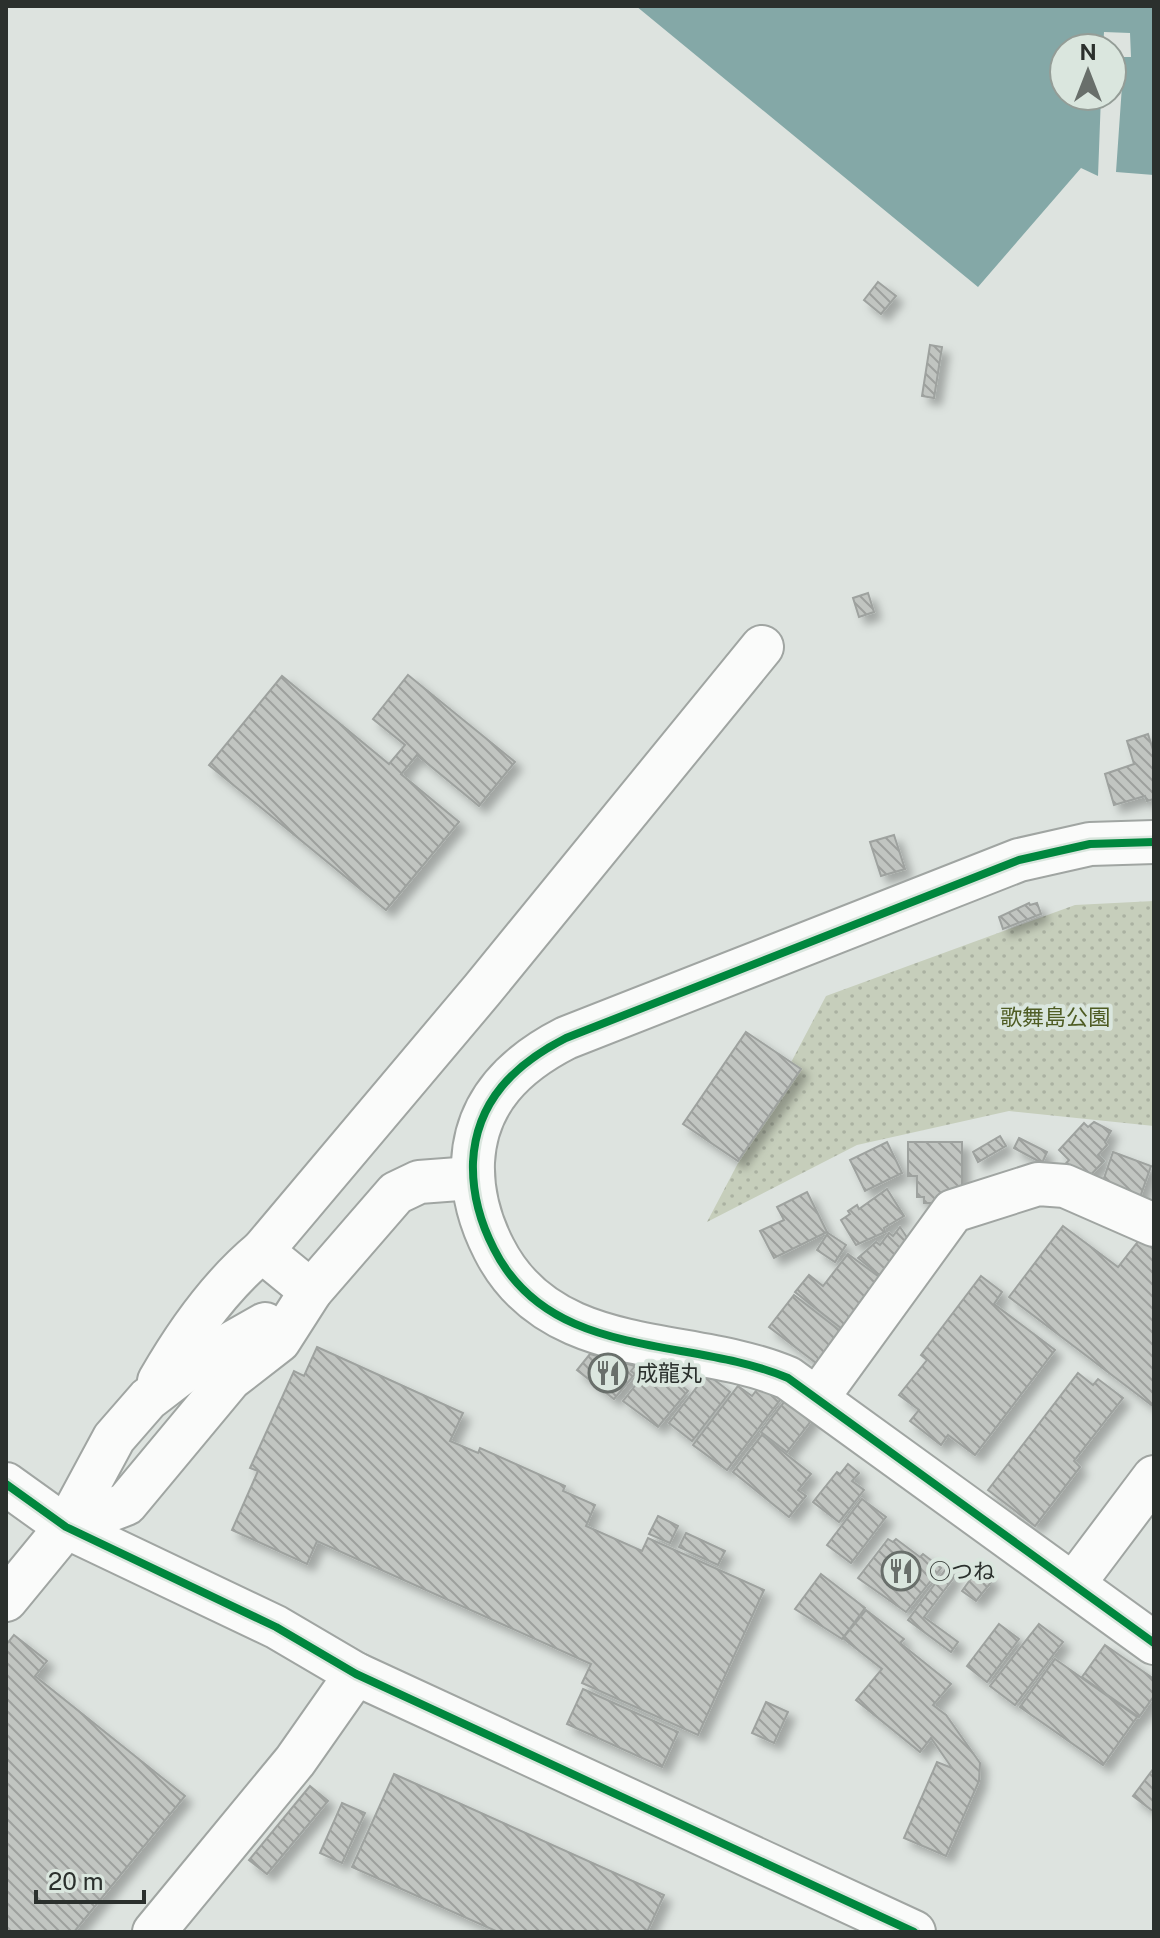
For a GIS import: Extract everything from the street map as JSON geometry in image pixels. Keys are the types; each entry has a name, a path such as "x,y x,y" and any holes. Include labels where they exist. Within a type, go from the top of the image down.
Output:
{"street":[{"path":"6,1600 66,1527 114,1438 148,1399 189,1334 482,990 762,647"},
{"path":"1154,842 1090,844 1019,860 566,1038 519,1066 493,1096 476,1136 472,1178 482,1222 498,1257 521,1288 544,1307 584,1330 608,1338 766,1369 818,1397 1011,1541 1075,1582 1154,1643"},
{"path":"66,1527 126,1504 230,1379 279,1341 311,1291 396,1193 419,1182 472,1178"},
{"path":"818,1397 953,1211 1038,1184 1065,1186 1154,1225"},
{"path":"262,1251 311,1291"},
{"path":"148,1399 191,1366 272,1320 311,1291"},
{"path":"1075,1582 1154,1477"},
{"path":"6,1484 66,1527 276,1627 356,1674 914,1932"},
{"path":"154,1932 295,1761 356,1674"}],"green space":[{"name":"歌舞島公園","path":"1154,901 1154,1126 1009,1111 857,1145 707,1222 826,996 1075,905"}],"water":[{"path":"636,6 1154,6 1154,175 1116,172 1120,112 1128,112 1130,33 1048,32 1048,112 1100,112 1098,176 1081,168 978,287"}],"building":[{"path":"878,282 896,296 881,314 864,300"},
{"path":"930,345 942,347 934,398 922,396"},
{"path":"868,593 874,612 859,617 853,598"},
{"path":"408,675 515,762 479,806 417,755 401,774 459,822 386,910 209,765 282,676 389,764 405,745 373,719"},
{"path":"1148,734 1154,753 1154,799 1147,801 1145,796 1114,805 1105,774 1134,764 1127,741"},
{"path":"894,835 905,869 881,876 870,842"},
{"path":"1029,903 1037,903 1041,914 1003,929 999,917"},
{"path":"746,1032 801,1069 738,1161 683,1124"},
{"path":"1094,1122 1111,1131 1105,1142 1107,1145 1098,1155 1104,1161 1081,1185 1060,1170 1069,1160 1059,1150 1084,1123 1088,1127"},
{"path":"1000,1136 1006,1146 978,1162 973,1152"},
{"path":"1019,1138 1047,1152 1042,1163 1014,1148"},
{"path":"887,1142 902,1173 865,1191 850,1160"},
{"path":"908,1142 962,1142 962,1194 945,1203 924,1203 924,1197 917,1197 917,1176 908,1176"},
{"path":"1113,1152 1151,1166 1139,1200 1101,1187"},
{"path":"887,1189 904,1216 884,1228 885,1232 856,1245 841,1220 850,1214 848,1211 857,1205 859,1209"},
{"path":"807,1192 827,1232 774,1258 760,1231 784,1220 777,1207"},
{"path":"1063,1226 1118,1267 1140,1239 1154,1245 1154,1407 1009,1297"},
{"path":"900,1227 912,1245 888,1282 858,1258 876,1242 880,1245 889,1233 893,1236"},
{"path":"828,1233 846,1245 835,1262 817,1250"},
{"path":"848,1254 886,1282 846,1332 795,1292 809,1275 823,1286"},
{"path":"981,1276 1002,1292 994,1304 1055,1350 975,1455 948,1435 941,1445 910,1421 919,1410 899,1395 927,1360 921,1355"},
{"path":"794,1295 844,1334 820,1366 769,1327"},
{"path":"317,1347 463,1413 450,1441 478,1453 480,1448 565,1486 563,1491 595,1505 586,1526 642,1551 648,1538 764,1590 698,1735 582,1683 591,1664 317,1541 307,1564 232,1530 258,1471 250,1468 294,1371 304,1376"},
{"path":"590,1354 635,1366 631,1371 635,1374 614,1399 577,1370"},
{"path":"659,1367 688,1391 658,1427 623,1401 638,1382 644,1386"},
{"path":"1078,1373 1093,1385 1098,1379 1123,1398 1074,1461 1080,1467 1035,1526 988,1490"},
{"path":"707,1374 730,1392 692,1441 669,1423"},
{"path":"738,1386 752,1396 759,1387 783,1396 727,1470 693,1445"},
{"path":"788,1397 814,1417 787,1452 761,1432"},
{"path":"762,1435 811,1474 798,1490 806,1496 789,1517 733,1472"},
{"path":"848,1464 859,1473 852,1481 864,1490 839,1522 813,1502 837,1472 840,1474"},
{"path":"862,1499 886,1517 851,1563 827,1545"},
{"path":"658,1516 678,1526 670,1543 649,1534"},
{"path":"686,1533 725,1551 718,1565 679,1547"},
{"path":"888,1539 893,1542 896,1539 941,1568 906,1612 858,1578"},
{"path":"946,1569 955,1576 924,1617 958,1642 951,1652 908,1620"},
{"path":"978,1569 993,1580 976,1601 962,1591"},
{"path":"821,1574 865,1608 842,1639 795,1609"},
{"path":"866,1610 904,1639 900,1643 951,1684 933,1705 946,1715 980,1763 979,1781 946,1856 904,1838 937,1762 952,1768 931,1738 920,1752 856,1700 882,1669 843,1638"},
{"path":"999,1624 1019,1639 987,1682 967,1666"},
{"path":"1039,1624 1063,1642 1015,1705 990,1686"},
{"path":"14,1635 47,1661 35,1676 185,1796 74,1932 6,1932 6,1645"},
{"path":"1105,1645 1154,1679 1154,1696 1139,1717 1082,1677"},
{"path":"1055,1659 1137,1717 1103,1765 1020,1707"},
{"path":"583,1689 678,1732 662,1767 567,1724"},
{"path":"766,1702 788,1712 774,1743 752,1733"},
{"path":"1154,1768 1154,1812 1133,1796"},
{"path":"394,1774 664,1895 647,1932 498,1932 352,1867"},
{"path":"310,1786 328,1801 267,1874 249,1860"},
{"path":"342,1803 365,1813 342,1863 320,1853"}],"cycle path":[{"path":"1154,842 1090,844 1019,860 566,1038 530,1060 502,1087 482,1121 473,1162 478,1207 494,1249 519,1285 550,1311 586,1328 626,1340 750,1365 788,1378 1154,1643"},
{"path":"6,1484 66,1527 276,1627 356,1674 914,1932"}],"place":[{"name":"成龍丸","path":"608,1373"},
{"name":"○つね","path":"901,1571"}]}
